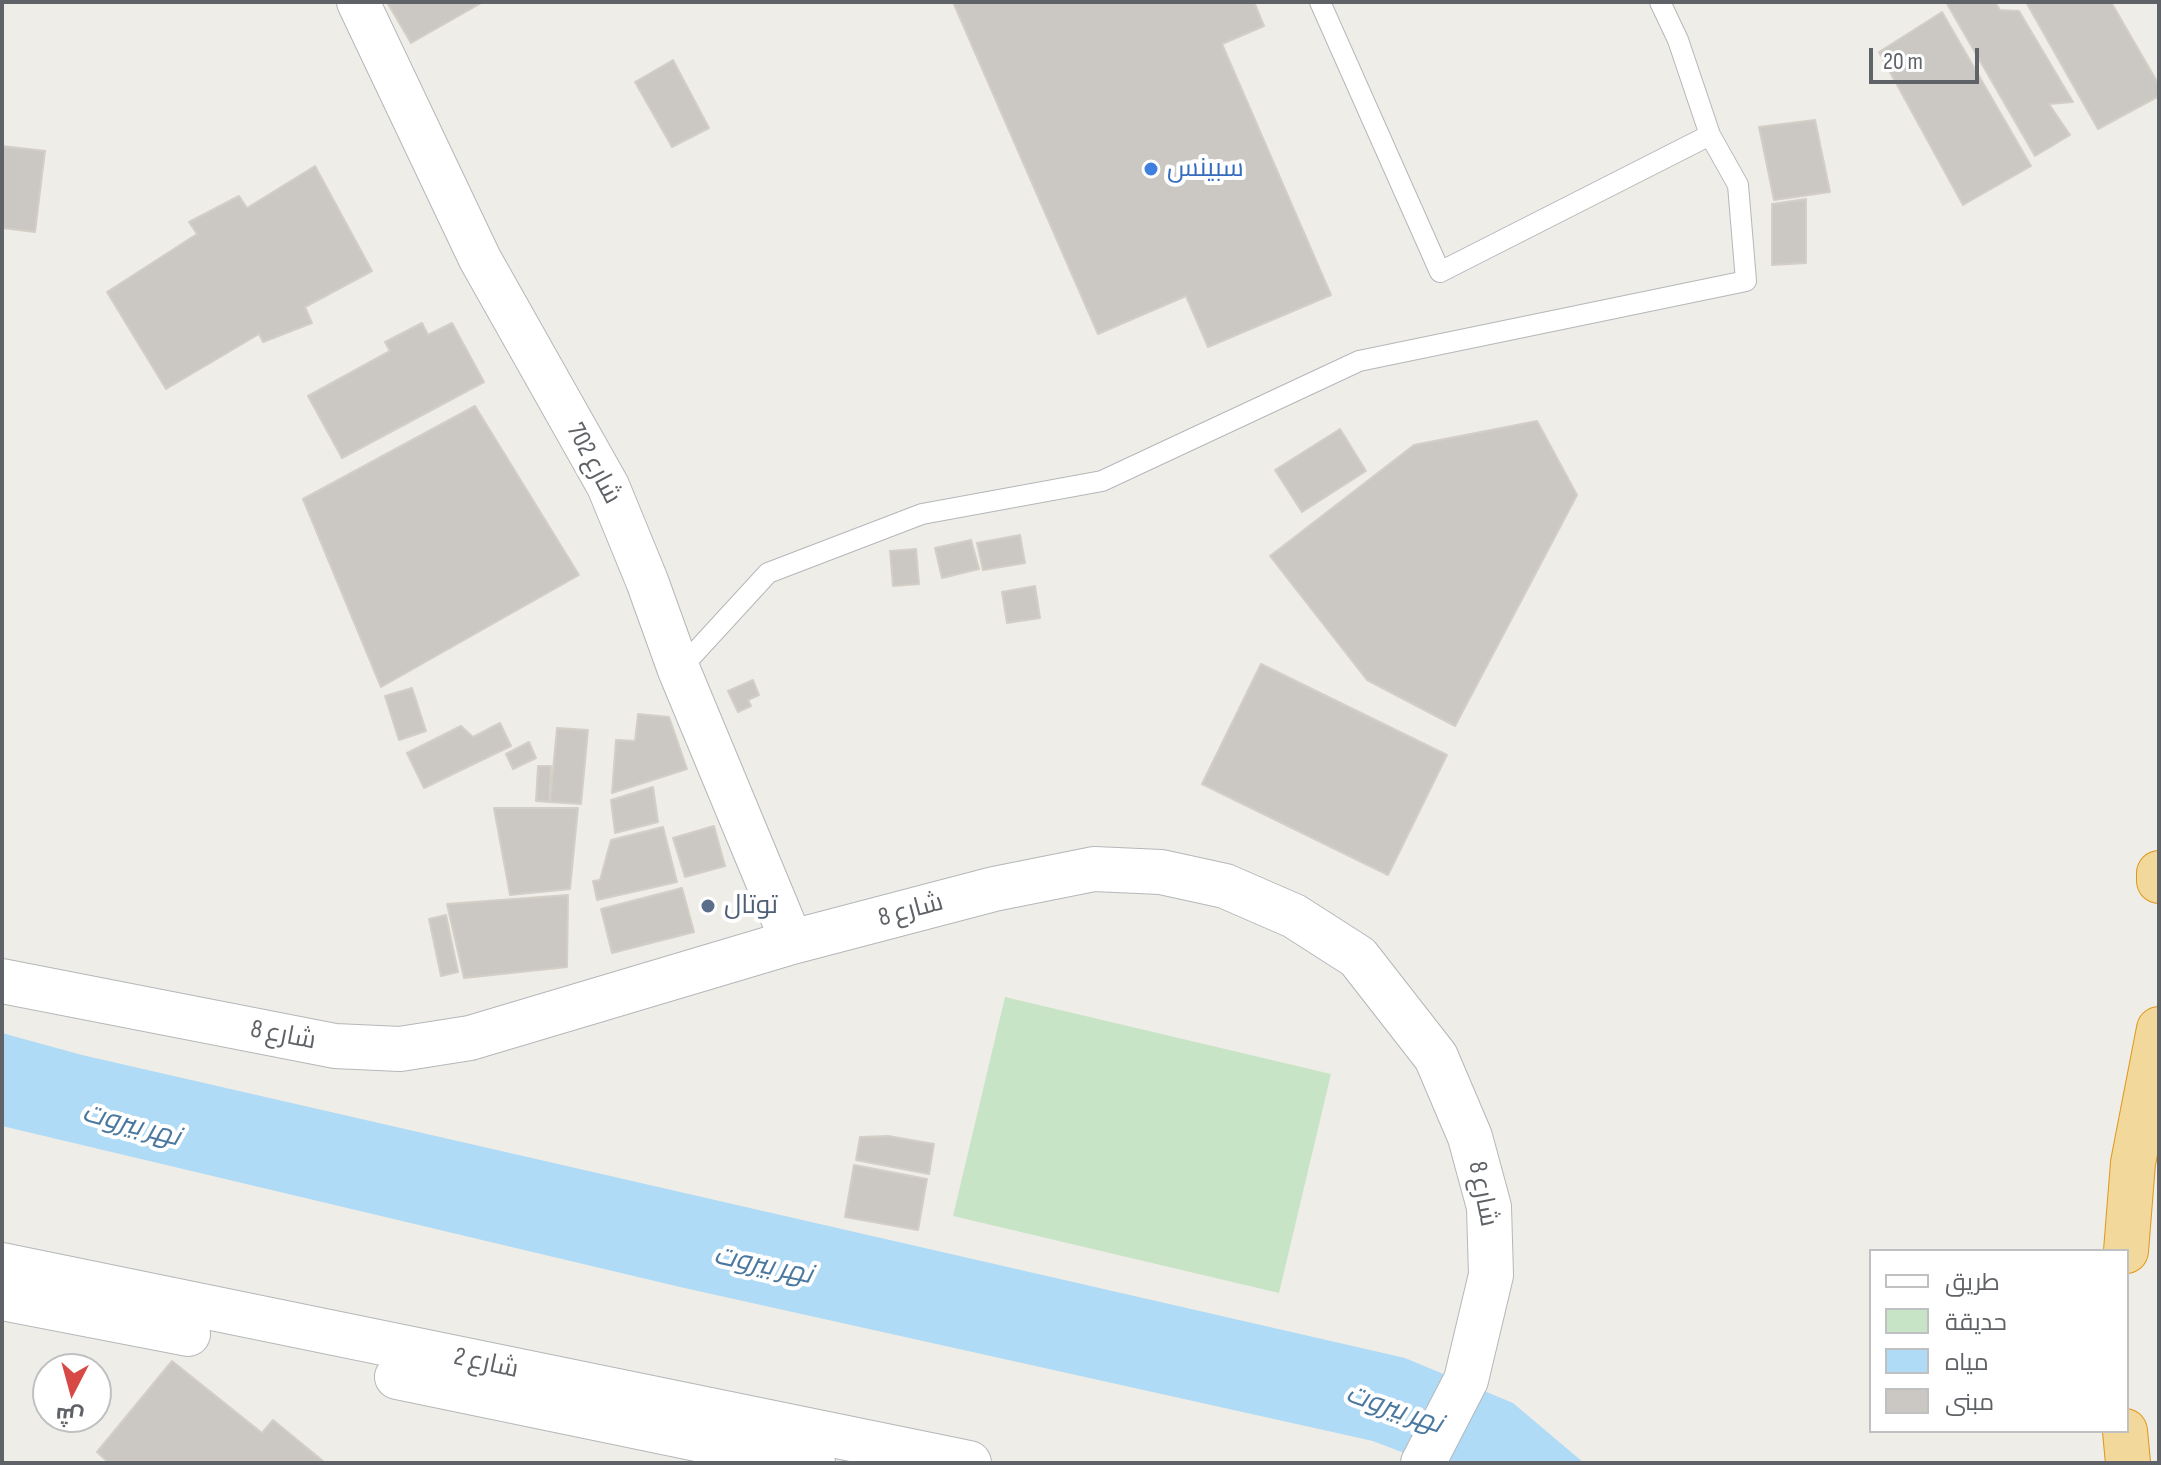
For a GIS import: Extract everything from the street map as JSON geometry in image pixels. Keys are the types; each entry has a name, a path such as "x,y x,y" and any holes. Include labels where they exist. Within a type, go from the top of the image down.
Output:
{"highway":[{"path":"2159,873 2159,881"},
{"path":"2126,1249 2133,1163 2159,1029"},
{"path":"2125,1433 2128,1463"}],"street":[{"name":"شارع 702","path":"358,2 480,259 608,486 679,670 792,942"},
{"name":"شارع 8","path":"2,981 335,1046 400,1049 470,1038 792,942 994,889 1094,869 1161,872 1225,886 1294,916 1358,957 1436,1057 1470,1137 1489,1207 1491,1275 1466,1380 1423,1463"},
{"name":"شارع 2","path":"2,1265 969,1463"},
{"name":"شارع 2","path":"2,1298 339,1364 813,1463"}],"lane":[{"path":"1320,2 1440,272 1710,135"},
{"path":"679,670 768,573 922,514 1102,481 1359,361 1746,281 1738,185 1710,135 1678,40 1660,2"}],"green space":[{"path":"1005,997 1331,1074 1279,1293 953,1216"}],"water":[{"name":"نهر بيروت","path":"2,1033 82,1055 1405,1358 1513,1403 1584,1463 1430,1463 1373,1441 680,1287 2,1126"}],"building":[{"path":"387,2 483,2 411,43"},
{"name":"سبينس","path":"953,2 1254,2 1264,26 1222,44 1331,295 1208,347 1186,296 1098,334"},
{"path":"1946,2 1995,2 2000,10 2019,11 2073,102 2049,104 2070,135 2035,156"},
{"path":"2026,2 2111,2 2159,85 2159,96 2098,129"},
{"path":"1942,12 2031,166 1963,205 1879,52"},
{"path":"673,60 709,128 672,147 635,82"},
{"path":"1815,120 1830,192 1774,200 1759,127"},
{"path":"2,146 45,151 35,232 2,228"},
{"path":"315,166 372,271 305,307 312,323 263,342 259,334 166,389 107,292 197,234 189,222 239,196 247,208"},
{"path":"1806,199 1806,263 1772,265 1772,204"},
{"path":"422,323 428,335 452,323 484,382 342,458 308,396 390,351 385,342"},
{"path":"475,406 579,575 381,687 303,499"},
{"path":"1537,421 1577,495 1455,726 1367,680 1270,556 1414,445"},
{"path":"1340,429 1366,471 1302,512 1275,470"},
{"path":"1020,535 1025,563 983,570 977,543"},
{"path":"971,540 979,569 942,578 935,548"},
{"path":"916,549 919,584 893,586 890,551"},
{"path":"1035,586 1040,618 1007,623 1002,592"},
{"path":"1261,664 1447,755 1388,875 1202,784"},
{"path":"753,680 759,695 748,700 751,706 738,712 728,691"},
{"path":"412,688 426,731 399,740 385,696"},
{"path":"638,714 669,717 687,769 612,793 616,740 635,741"},
{"path":"500,723 511,746 424,788 407,753 461,726 473,737"},
{"path":"557,728 588,730 581,804 550,802"},
{"path":"529,742 536,758 513,769 506,754"},
{"path":"538,766 551,766 549,802 536,801"},
{"path":"653,787 658,822 615,833 611,800"},
{"path":"494,808 578,808 570,889 510,895"},
{"path":"714,826 725,866 685,877 673,838"},
{"path":"663,827 677,882 597,900 593,881 600,880 611,840"},
{"path":"682,888 694,932 612,953 601,909"},
{"path":"568,895 567,967 464,978 447,904"},
{"path":"446,915 458,972 441,976 429,919"},
{"path":"888,1136 934,1144 929,1174 856,1160 860,1137"},
{"path":"854,1165 927,1179 918,1230 845,1217"},
{"path":"172,1361 262,1433 273,1420 323,1461 109,1463 97,1452"}],"place":[{"name":"سبينس","path":"1151,169"},
{"name":"توتال","path":"708,906"}]}
